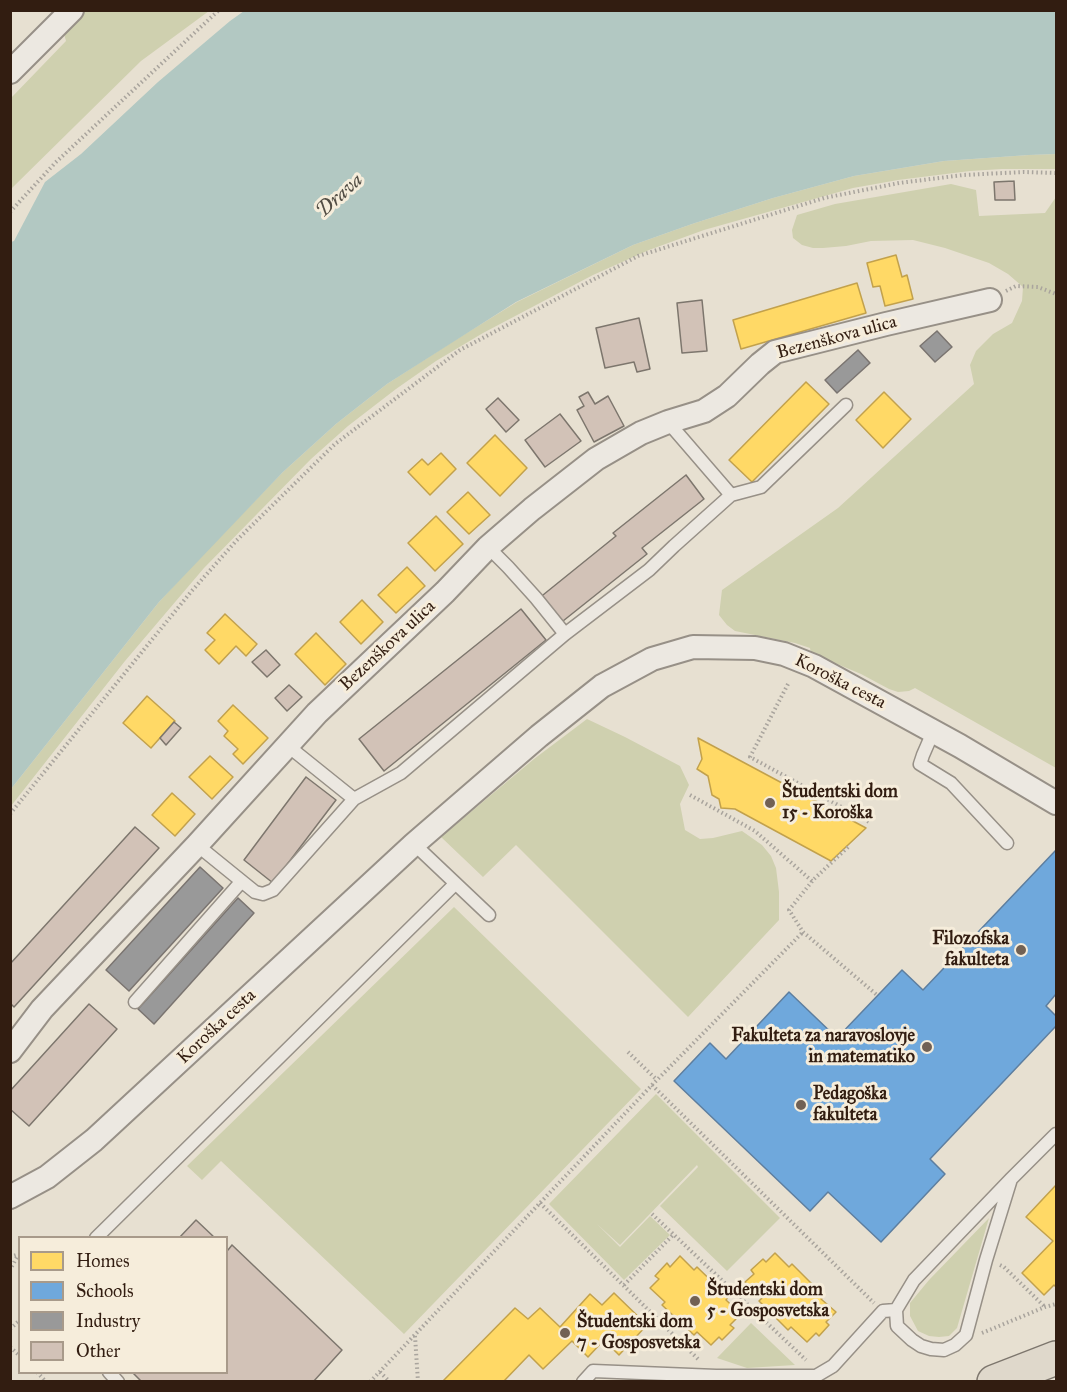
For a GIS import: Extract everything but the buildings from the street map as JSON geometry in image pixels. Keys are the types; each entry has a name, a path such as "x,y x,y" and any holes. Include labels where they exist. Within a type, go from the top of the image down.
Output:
{"main road":[{"path":"994,1382 1056,1358"}],"street":[{"path":"10,72 72,10"},
{"name":"Bezenškova ulica","path":"10,1052 42,1009 197,845 317,713 445,592 488,547 596,459 641,433 704,411 727,396 759,364 775,352 990,300"},
{"name":"Koroška cesta","path":"10,1197 47,1177 94,1140 414,844 539,736 602,687 652,660 693,647 755,648 784,654 814,666 1056,803"}],"lane":[{"path":"197,845 255,892 263,894 273,890 354,800 401,773 565,634 649,570 730,495 760,487 846,405"},
{"path":"668,422 730,495"},
{"path":"488,547 536,598 565,634"},
{"path":"933,732 920,764 951,783 1007,843"},
{"path":"288,746 354,800"},
{"path":"414,844 489,915"},
{"path":"135,1002 242,882"},
{"path":"98,1236 455,884"},
{"path":"1011,1179 966,1335 955,1345 944,1350 921,1346 897,1326 896,1310 914,1280 1011,1179 1056,1134"},
{"path":"583,1382 593,1371 716,1376 816,1376 833,1366 883,1311 896,1310"}],"path":[{"path":"10,212 55,164 219,10"},
{"path":"10,814 190,593 236,541 335,444 460,350 638,256 824,198 899,183 963,175 1056,173"},
{"path":"990,300 1016,286 1038,287 1056,294"},
{"path":"788,684 750,757 871,823"},
{"path":"690,795 755,831 812,881"},
{"path":"848,847 812,881 789,910 803,932 877,995"},
{"path":"370,1382 651,1085 803,932"},
{"path":"628,1052 657,1080"},
{"path":"651,1085 883,1311"},
{"path":"540,1203 716,1376"},
{"path":"652,1214 820,1374"},
{"path":"624,1285 674,1235"},
{"path":"10,1257 16,1255 17,1257 10,1269"},
{"path":"986,1260 1004,1267 1045,1307"},
{"path":"966,1335 986,1332 1056,1304"},
{"path":"415,1336 418,1382"},
{"path":"380,1372 390,1382"}],"green space":[{"path":"84,11 209,11 141,61 11,189 11,98 66,41 63,30"},
{"path":"1056,154 1056,169 970,171 898,180 853,188 704,230 649,250 593,275 483,333 436,361 348,426 311,459 204,568 125,661 11,806 11,789 159,602 200,557 283,472 336,424 387,384 452,342 517,302 633,245 773,198 854,176 944,161"},
{"path":"951,184 976,190 979,216 1045,213 1056,197 1056,768 915,688 898,692 889,689 861,674 811,653 810,648 735,631 719,615 722,590 838,508 974,384 970,365 976,351 993,334 1012,323 1022,301 1023,287 1008,274 989,263 945,248 913,240 871,241 823,248 802,245 793,238 792,230 797,215 835,204"},
{"path":"587,719 680,766 689,785 680,804 685,830 700,839 742,831 762,845 771,856 776,868 779,920 688,1017 516,845 483,877 441,837 534,759"},
{"path":"454,907 641,1089 404,1334 221,1161 202,1180 187,1166"},
{"path":"656,1094 780,1218 727,1271 660,1206 698,1167 697,1165 620,1245 597,1224 620,1247 650,1216 670,1235 624,1280 549,1204"},
{"path":"989,1218 957,1328 949,1336 939,1337 918,1331 910,1316 910,1303"},
{"path":"751,1323 795,1365 747,1368 717,1358"}],"water":[{"name":"Drava","path":"244,11 1056,11 1056,154 944,161 854,176 773,198 633,245 516,302 387,384 336,424 283,472 159,602 11,789 11,242 14,241 45,182 81,154 158,82"}],"place":[{"name":"Študentski dom 15 - Koroška","path":"770,803"},
{"name":"Filozofska fakulteta","path":"1021,950"},
{"name":"Fakulteta za naravoslovje in matematiko","path":"927,1047"},
{"name":"Pedagoška fakulteta","path":"801,1105"},
{"name":"Študentski dom 5 - Gosposvetska","path":"695,1301"},
{"name":"Študentski dom 7 - Gosposvetska","path":"565,1333"}]}
